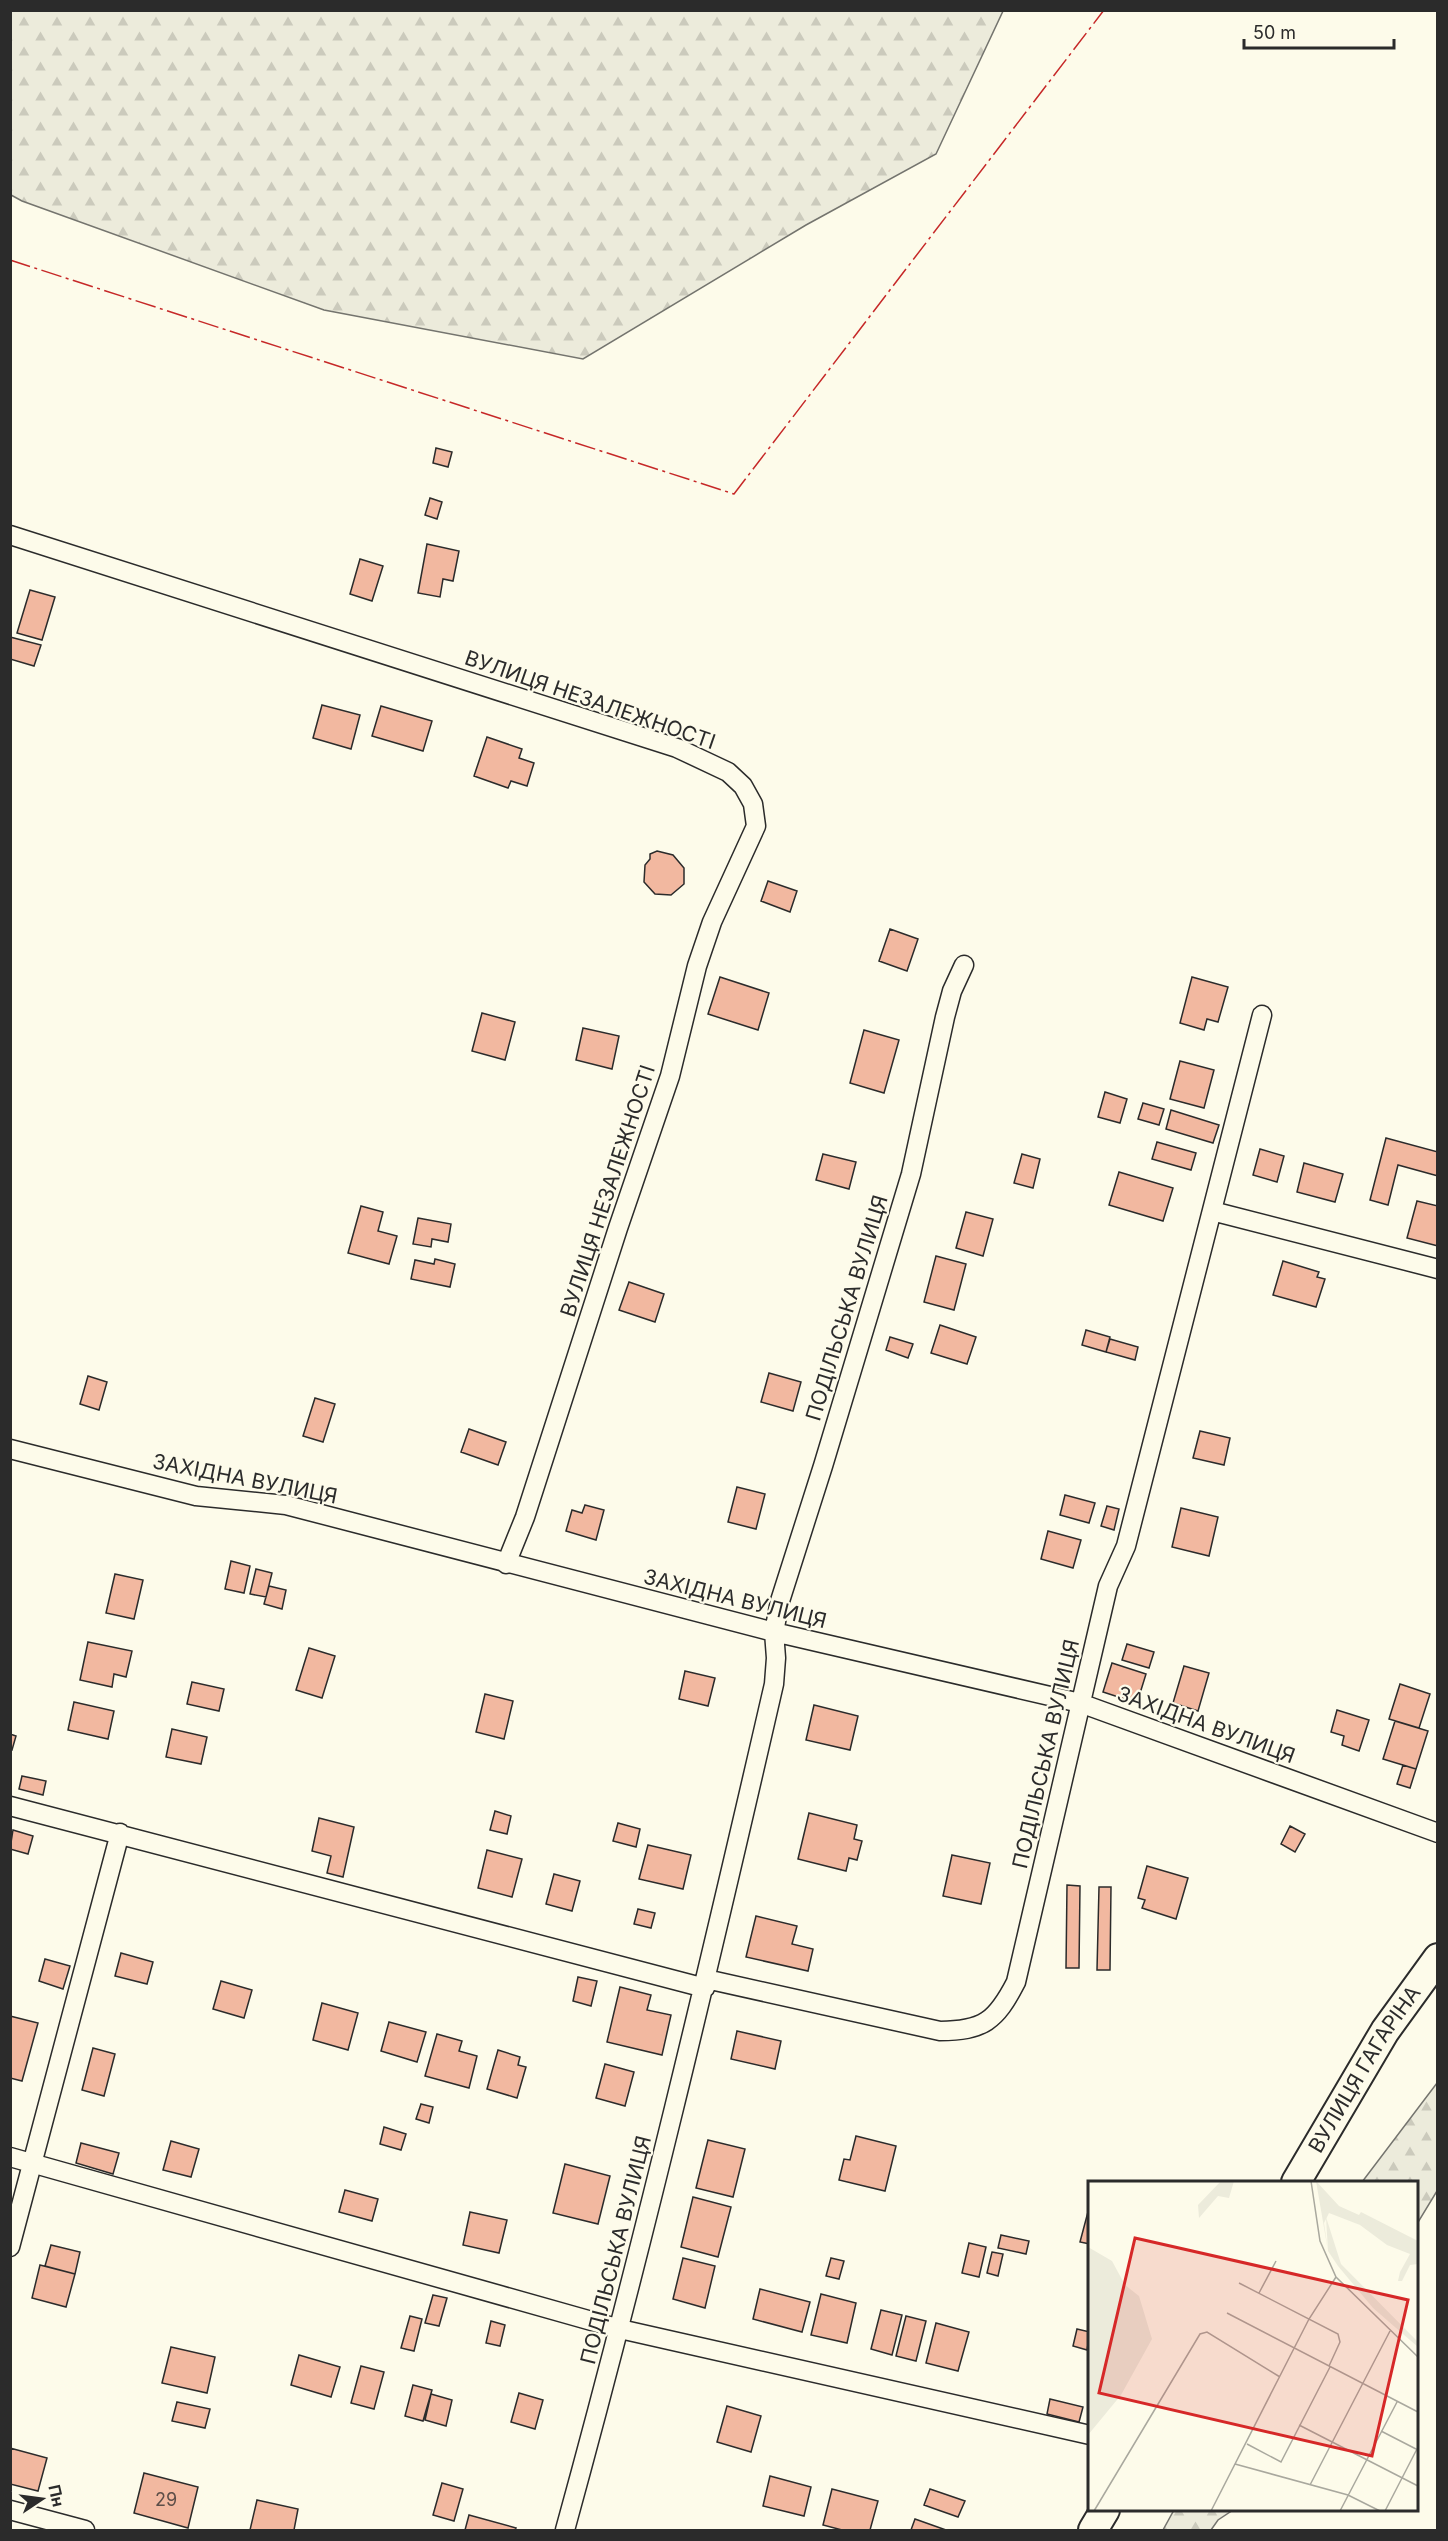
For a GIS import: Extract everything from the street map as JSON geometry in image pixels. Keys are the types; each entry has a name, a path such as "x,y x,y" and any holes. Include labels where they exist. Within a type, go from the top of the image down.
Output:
{"main road":[{"name":"ВУЛИЦЯ ГАГАРІНА","path":"1297,2181 1384,2031 1437,1958"},
{"path":"1093,2530 1104,2511"}],"street":[{"name":"ВУЛИЦЯ НЕЗАЛЕЖНОСТІ","path":"10,535 677,748 728,772 743,786 753,804 756,826 712,922 697,966 670,1076 525,1518 506,1564"},
{"name":"ПОДІЛЬСЬКА ВУЛИЦЯ","path":"565,2530 620,2329 705,1983 774,1684 776,1658 774,1632 780,1601 911,1174 945,1017 952,991 964,965"},
{"name":"ПОДІЛЬСЬКА ВУЛИЦЯ","path":"705,1983 939,2031 963,2031 981,2026 996,2013 1016,1982 1108,1586 1126,1546 1262,1015"},
{"path":"1212,1211 1437,1269"},
{"name":"ЗАХІДНА ВУЛИЦЯ","path":"10,1449 196,1496 286,1505 774,1632 1080,1703 1437,1833"},
{"path":"10,1806 705,1983"},
{"path":"10,2247 120,1833"},
{"path":"10,2157 620,2329 1088,2435"},
{"path":"10,2510 85,2530"}],"green space":[{"path":"11,10 1003,11 936,154 806,225 583,359 324,310 22,201 11,195"},
{"path":"1437,2083 1437,2191 1418,2222 1418,2181 1363,2181"},
{"path":"1173,2511 1232,2511 1218,2520 1211,2530 1163,2530"}],"building":[{"path":"436,448 452,452 448,467 433,463"},
{"path":"430,498 442,502 437,519 425,515"},
{"path":"427,544 459,551 453,581 443,579 440,597 418,593"},
{"path":"360,559 383,566 372,601 350,594"},
{"path":"30,590 55,597 42,640 17,633"},
{"path":"10,637 41,645 34,666 10,659"},
{"path":"322,705 360,715 351,749 313,738"},
{"path":"381,706 432,721 423,751 372,736"},
{"path":"487,737 522,749 519,758 534,763 527,786 511,781 508,788 474,776"},
{"path":"657,851 673,855 684,868 684,884 671,895 655,894 644,882 645,865 650,859 650,854"},
{"path":"768,881 797,891 790,912 761,901"},
{"path":"890,929 918,939 907,971 879,961"},
{"path":"720,977 769,993 758,1030 708,1014"},
{"path":"1192,977 1228,987 1218,1022 1207,1019 1204,1030 1180,1023"},
{"path":"482,1013 515,1022 505,1060 472,1051"},
{"path":"583,1028 619,1036 612,1069 576,1060"},
{"path":"864,1030 899,1040 884,1093 850,1083"},
{"path":"1180,1061 1214,1070 1204,1108 1170,1099"},
{"path":"1105,1092 1127,1099 1120,1123 1098,1117"},
{"path":"1143,1103 1164,1109 1159,1125 1138,1119"},
{"path":"1171,1110 1219,1125 1213,1143 1166,1129"},
{"path":"1386,1138 1438,1152 1438,1176 1398,1165 1388,1205 1370,1200"},
{"path":"1157,1142 1196,1153 1191,1170 1152,1159"},
{"path":"1260,1149 1284,1156 1277,1182 1253,1175"},
{"path":"823,1154 856,1162 849,1189 816,1180"},
{"path":"1022,1154 1040,1159 1033,1188 1014,1183"},
{"path":"1304,1163 1343,1174 1335,1202 1297,1192"},
{"path":"1119,1172 1173,1188 1163,1221 1109,1205"},
{"path":"1417,1201 1438,1206 1438,1246 1407,1238"},
{"path":"361,1206 383,1212 378,1231 397,1236 389,1264 348,1253"},
{"path":"966,1212 993,1219 983,1256 956,1248"},
{"path":"418,1218 451,1224 448,1242 432,1239 431,1247 413,1244"},
{"path":"936,1256 966,1264 954,1310 924,1302"},
{"path":"435,1259 455,1264 450,1287 411,1279 415,1260 434,1264"},
{"path":"1283,1261 1319,1272 1317,1277 1325,1279 1316,1307 1273,1295"},
{"path":"629,1282 664,1294 655,1322 619,1310"},
{"path":"940,1325 976,1337 967,1364 931,1353"},
{"path":"1086,1330 1110,1337 1106,1352 1082,1345"},
{"path":"890,1337 913,1344 908,1358 886,1350"},
{"path":"1110,1339 1138,1347 1135,1360 1106,1352"},
{"path":"769,1373 801,1382 793,1411 761,1402"},
{"path":"88,1376 107,1382 99,1410 80,1404"},
{"path":"315,1398 335,1404 323,1442 303,1436"},
{"path":"469,1429 506,1442 498,1465 461,1452"},
{"path":"1200,1431 1230,1438 1224,1465 1193,1458"},
{"path":"737,1487 765,1494 756,1529 728,1522"},
{"path":"1065,1495 1095,1503 1089,1523 1060,1515"},
{"path":"585,1505 604,1510 596,1540 566,1531 572,1510 582,1513"},
{"path":"1107,1506 1119,1509 1114,1530 1101,1526"},
{"path":"1181,1508 1218,1517 1209,1556 1172,1547"},
{"path":"1048,1531 1081,1540 1073,1568 1041,1559"},
{"path":"231,1561 250,1566 244,1593 225,1589"},
{"path":"256,1569 272,1573 266,1597 250,1594"},
{"path":"115,1574 143,1580 134,1619 106,1613"},
{"path":"269,1586 286,1590 282,1609 264,1604"},
{"path":"88,1642 132,1651 126,1677 114,1674 112,1687 80,1680"},
{"path":"1127,1644 1154,1652 1149,1668 1122,1660"},
{"path":"309,1648 335,1656 322,1698 296,1690"},
{"path":"1112,1663 1146,1674 1137,1703 1103,1692"},
{"path":"1184,1666 1209,1673 1198,1711 1173,1703"},
{"path":"685,1671 715,1678 708,1706 679,1699"},
{"path":"192,1682 224,1689 219,1711 187,1704"},
{"path":"1400,1684 1430,1694 1419,1728 1389,1719"},
{"path":"485,1694 513,1701 504,1739 476,1732"},
{"path":"74,1702 114,1711 108,1739 68,1730"},
{"path":"814,1705 858,1716 850,1750 806,1740"},
{"path":"1337,1710 1369,1720 1359,1751 1342,1745 1344,1736 1331,1732"},
{"path":"1395,1721 1428,1731 1416,1769 1383,1759"},
{"path":"172,1729 207,1737 201,1764 166,1757"},
{"path":"10,1734 16,1736 12,1750 10,1749"},
{"path":"1403,1765 1416,1769 1410,1788 1397,1784"},
{"path":"22,1776 46,1781 43,1795 19,1789"},
{"path":"495,1811 511,1816 507,1834 490,1830"},
{"path":"809,1813 857,1825 854,1839 862,1841 857,1860 849,1858 846,1871 798,1859"},
{"path":"319,1818 354,1827 343,1877 327,1873 331,1856 312,1851"},
{"path":"618,1823 640,1829 636,1847 613,1841"},
{"path":"1290,1826 1305,1834 1295,1852 1281,1844"},
{"path":"13,1830 33,1836 28,1854 10,1849"},
{"path":"648,1845 691,1855 683,1889 639,1879"},
{"path":"487,1850 522,1859 512,1897 478,1888"},
{"path":"952,1855 990,1863 981,1904 943,1896"},
{"path":"1147,1866 1188,1878 1176,1919 1142,1908 1145,1900 1138,1898"},
{"path":"554,1874 580,1881 572,1911 546,1904"},
{"path":"1067,1885 1080,1886 1079,1968 1066,1968"},
{"path":"1099,1887 1111,1887 1110,1970 1097,1970"},
{"path":"638,1909 655,1913 651,1928 634,1924"},
{"path":"756,1916 797,1926 792,1944 813,1949 808,1971 746,1957"},
{"path":"121,1953 153,1962 147,1984 115,1976"},
{"path":"45,1959 70,1966 63,1989 39,1981"},
{"path":"578,1977 597,1981 591,2006 573,2001"},
{"path":"221,1981 252,1990 244,2018 213,2009"},
{"path":"620,1987 651,1995 647,2010 671,2015 662,2055 607,2042"},
{"path":"322,2003 358,2013 348,2050 313,2040"},
{"path":"10,2016 38,2023 22,2081 10,2078"},
{"path":"389,2022 426,2032 417,2062 381,2051"},
{"path":"737,2031 781,2041 775,2069 731,2059"},
{"path":"437,2034 462,2041 459,2051 477,2056 469,2088 425,2076"},
{"path":"93,2048 115,2054 104,2096 82,2090"},
{"path":"498,2050 520,2057 518,2065 526,2067 517,2098 487,2089"},
{"path":"605,2064 634,2072 625,2106 596,2098"},
{"path":"421,2104 433,2107 429,2123 416,2119"},
{"path":"384,2127 406,2134 401,2150 380,2144"},
{"path":"856,2136 896,2146 885,2191 839,2180 844,2159 850,2160"},
{"path":"708,2140 745,2149 733,2197 696,2188"},
{"path":"171,2141 199,2149 191,2177 163,2170"},
{"path":"81,2143 119,2153 113,2174 76,2163"},
{"path":"565,2164 610,2176 598,2224 553,2213"},
{"path":"345,2190 378,2199 372,2221 339,2212"},
{"path":"693,2197 731,2207 718,2257 681,2247"},
{"path":"470,2212 507,2220 499,2253 463,2245"},
{"path":"1088,2212 1088,2244 1080,2242"},
{"path":"1001,2235 1029,2241 1026,2254 998,2248"},
{"path":"969,2243 986,2247 979,2277 962,2273"},
{"path":"51,2245 80,2252 75,2274 45,2266"},
{"path":"992,2252 1003,2254 998,2276 987,2273"},
{"path":"683,2258 715,2266 705,2308 673,2299"},
{"path":"831,2258 844,2261 839,2279 826,2276"},
{"path":"40,2265 75,2274 66,2307 32,2298"},
{"path":"760,2289 810,2302 802,2332 753,2319"},
{"path":"821,2294 856,2303 847,2343 811,2335"},
{"path":"433,2295 447,2298 439,2326 425,2323"},
{"path":"881,2310 902,2315 892,2355 871,2349"},
{"path":"410,2316 422,2319 414,2351 401,2348"},
{"path":"906,2316 926,2321 916,2361 896,2356"},
{"path":"491,2321 505,2325 500,2346 486,2343"},
{"path":"936,2323 969,2332 958,2371 926,2363"},
{"path":"1077,2329 1088,2332 1087,2350 1073,2346"},
{"path":"171,2347 215,2357 207,2393 162,2383"},
{"path":"299,2355 340,2367 331,2397 291,2385"},
{"path":"361,2366 384,2372 374,2409 351,2403"},
{"path":"413,2385 432,2390 423,2421 405,2416"},
{"path":"519,2393 543,2400 535,2429 511,2422"},
{"path":"431,2394 452,2400 446,2426 425,2420"},
{"path":"1050,2399 1083,2407 1079,2422 1047,2414"},
{"path":"177,2402 210,2409 205,2428 172,2421"},
{"path":"727,2406 761,2416 751,2452 717,2442"},
{"path":"10,2448 47,2458 38,2491 10,2484"},
{"path":"144,2473 198,2487 188,2528 134,2513"},
{"path":"770,2476 811,2487 804,2516 763,2506"},
{"path":"442,2483 463,2489 454,2521 433,2515"},
{"path":"832,2489 878,2501 870,2530 842,2530 823,2525"},
{"path":"930,2489 965,2501 958,2517 924,2505"},
{"path":"257,2500 298,2509 294,2530 250,2530"},
{"path":"469,2515 516,2528 515,2530 465,2530"},
{"path":"915,2519 946,2530 911,2530"}],"power":[{"path":"10,260 734,494 1104,10"}]}
